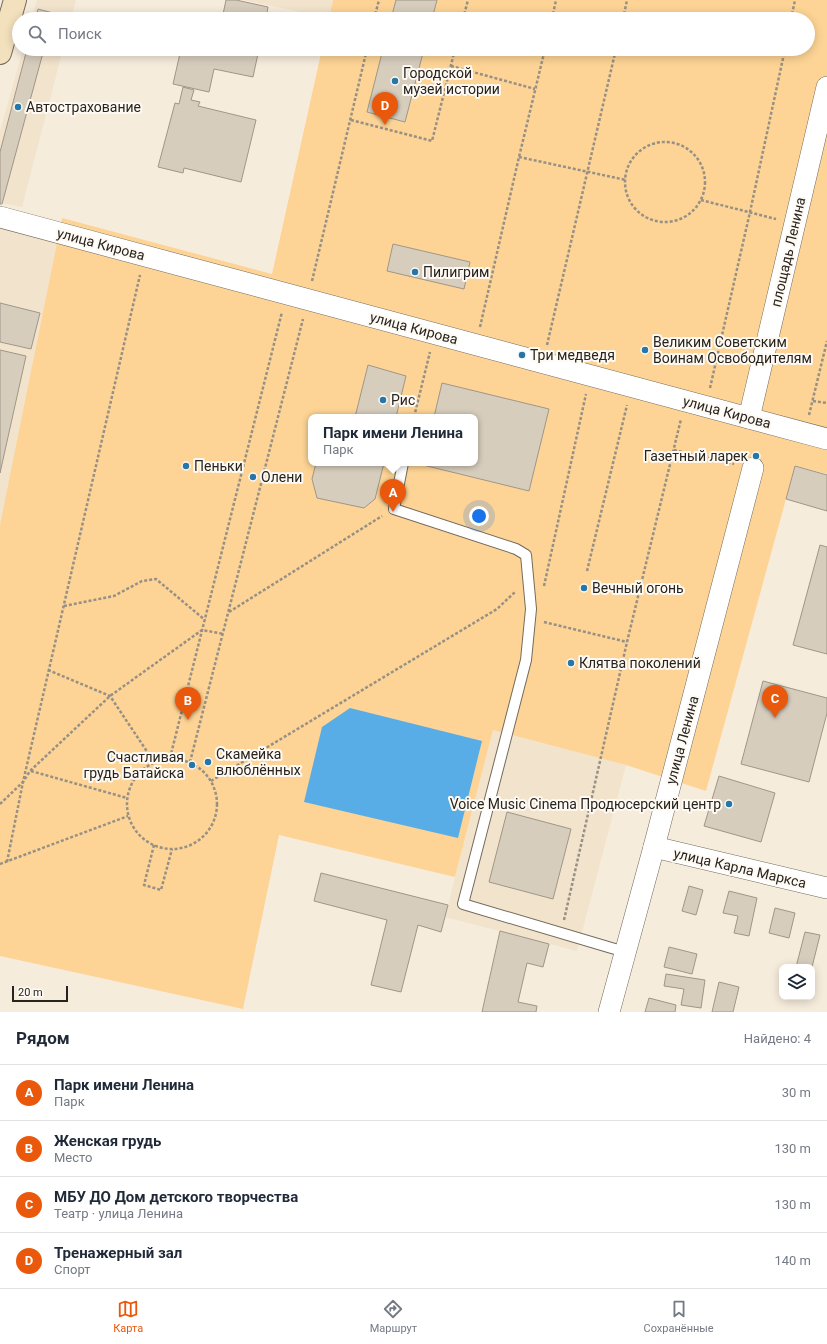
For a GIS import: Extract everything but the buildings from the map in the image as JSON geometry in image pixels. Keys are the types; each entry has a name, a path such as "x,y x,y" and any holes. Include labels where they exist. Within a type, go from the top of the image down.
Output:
{"main road":[{"path":"0,53 15,0"}],"street":[{"name":"площадь Ленина","path":"749,418 827,87"},
{"name":"улица Кирова","path":"0,217 706,406 827,440"},
{"name":"улица Ленина","path":"609,1012 654,847 753,468"},
{"name":"улица Карла Маркса","path":"654,847 827,888"}],"lane":[{"path":"402,466 394,509 516,549 526,555 531,609 526,660 462,904 625,952"}],"path":[{"path":"376,12 379,0"},
{"path":"465,12 468,0"},
{"path":"553,12 556,0"},
{"path":"624,12 627,0"},
{"path":"792,12 795,0"},
{"path":"190,762 224,634 308,300 365,56"},
{"path":"351,120 432,140 453,56"},
{"path":"476,345 518,157 543,56"},
{"path":"543,363 614,56"},
{"path":"706,406 750,212 783,56"},
{"path":"451,66 535,89"},
{"path":"669,142 682,146 692,153 700,163 705,175 705,188 701,200 693,211 681,218 668,222 655,220 643,215 633,205 627,193 626,180 628,167 635,156 644,148 657,143 669,142"},
{"path":"518,157 626,180"},
{"path":"701,200 774,218 793,230"},
{"path":"7,862 48,670 144,256"},
{"path":"170,758 286,294"},
{"path":"415,414 434,334"},
{"path":"805,433 827,341"},
{"path":"543,590 590,376"},
{"path":"587,571 631,387"},
{"path":"561,932 627,642 686,401"},
{"path":"813,402 827,403"},
{"path":"674,450 753,468"},
{"path":"229,612 394,509"},
{"path":"64,606 114,596 142,581 156,579 205,620"},
{"path":"212,781 497,609 528,580"},
{"path":"530,618 627,642"},
{"path":"0,804 23,782 30,771 110,696 202,630 224,634"},
{"path":"48,670 110,696 154,762"},
{"path":"170,758 177,758 190,762 202,770 212,781 218,807 215,820 208,832 198,841 186,847 172,849 154,846 145,841 138,834 128,816 126,798 130,787 135,776 154,762 170,758"},
{"path":"30,771 126,798"},
{"path":"0,864 128,816"},
{"path":"154,846 144,885 161,890 172,849"}],"shaded area":[{"path":"37,0 76,0 73,12 33,12"},
{"path":"243,0 333,0 330,12 300,12"},
{"path":"333,0 827,0 827,474 795,466 706,791 626,765 493,730 455,877 279,835 243,1009 0,956 0,525 62,218 272,274 320,56 815,56 815,12 330,12"},
{"path":"21,56 61,56 22,207 0,203 0,131"},
{"path":"0,226 57,242 1,526 0,525"},
{"path":"493,730 626,765 577,951 445,917"}],"water":[{"path":"350,708 482,741 458,838 304,802 322,727"}],"place":[{"name":"Городской музей истории","path":"395,81"},
{"name":"Автострахование","path":"18,107"},
{"name":"Тренажерный зал","path":"385,125"},
{"name":"Пилигрим","path":"415,272"},
{"name":"Великим Советским Воинам Освободителям","path":"645,350"},
{"name":"Три медведя","path":"522,355"},
{"name":"Рис","path":"383,400"},
{"name":"Газетный ларек","path":"756,456"},
{"name":"Пеньки","path":"186,466"},
{"name":"Олени","path":"253,477"},
{"name":"Парк имени Ленина","path":"393,512"},
{"name":"Вечный огонь","path":"584,588"},
{"name":"Клятва поколений","path":"571,663"},
{"name":"МБУ ДО Дом детского творчества","path":"775,718"},
{"name":"Женская грудь","path":"188,720"},
{"name":"Скамейка влюблённых","path":"208,762"},
{"name":"Счастливая грудь Батайска","path":"192,765"},
{"name":"Voice Music Cinema Продюсерский центр","path":"729,804"}]}
